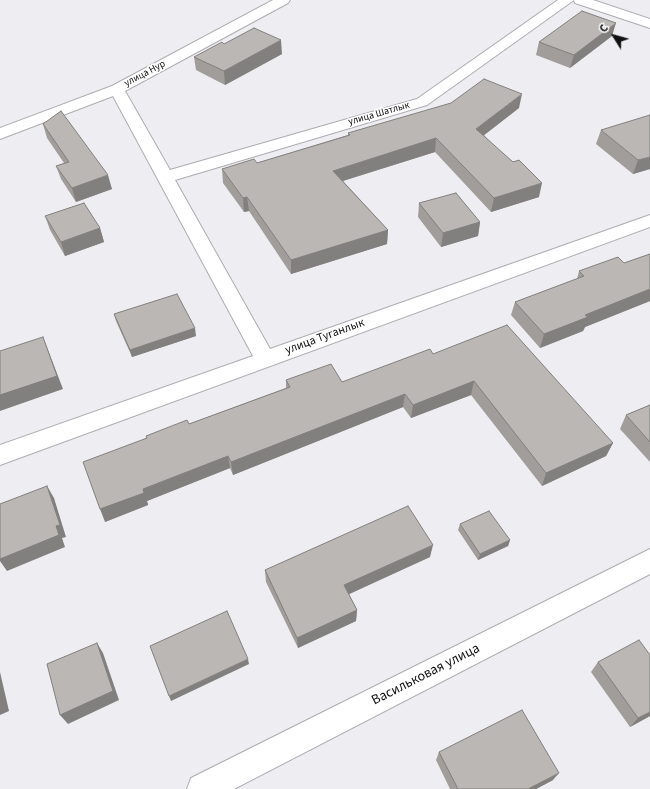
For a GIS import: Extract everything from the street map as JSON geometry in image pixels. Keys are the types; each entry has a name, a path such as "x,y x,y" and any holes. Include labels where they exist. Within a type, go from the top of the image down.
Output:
{"street":[{"name":"улица Нур","path":"0,134 117,89 283,0"},
{"name":"улица Шатлык","path":"166,177 422,102 567,0"},
{"path":"580,0 650,24"},
{"path":"117,89 265,359"},
{"name":"улица Туганлык","path":"0,455 650,221"},
{"name":"Васильковая улица","path":"202,789 650,561"}],"building":[{"path":"582,11 616,23 574,55 539,42"},
{"path":"254,28 281,40 224,71 194,57 222,42 224,44"},
{"path":"484,79 522,94 476,129 513,162 519,160 542,183 494,198 436,138 333,171 388,230 291,260 247,197 243,198 222,169 254,159 257,163 350,135 348,133 451,103"},
{"path":"61,111 108,175 72,188 56,166 69,162 43,124"},
{"path":"650,115 650,157 638,160 601,130"},
{"path":"456,193 480,222 443,233 419,203"},
{"path":"84,203 100,228 61,242 45,216"},
{"path":"650,254 650,289 585,315 588,317 544,334 515,302 584,276 579,271 618,257 624,263"},
{"path":"177,294 195,328 130,350 114,314"},
{"path":"507,325 613,443 546,473 474,381 413,405 405,394 231,462 228,456 143,489 144,493 100,509 83,462 147,438 146,436 187,420 189,424 290,387 286,380 331,364 342,382 430,349 433,354"},
{"path":"43,337 57,376 0,395 0,351"},
{"path":"650,405 650,442 626,415"},
{"path":"47,486 60,525 56,526 59,535 0,559 0,504"},
{"path":"408,506 433,545 344,585 357,610 297,638 265,570"},
{"path":"489,511 510,540 480,554 460,524"},
{"path":"227,611 248,659 169,696 150,646"},
{"path":"639,640 650,655 650,712 638,718 598,662"},
{"path":"97,643 113,691 60,715 47,664"},
{"path":"522,710 559,773 528,789 458,789 439,752"}]}
